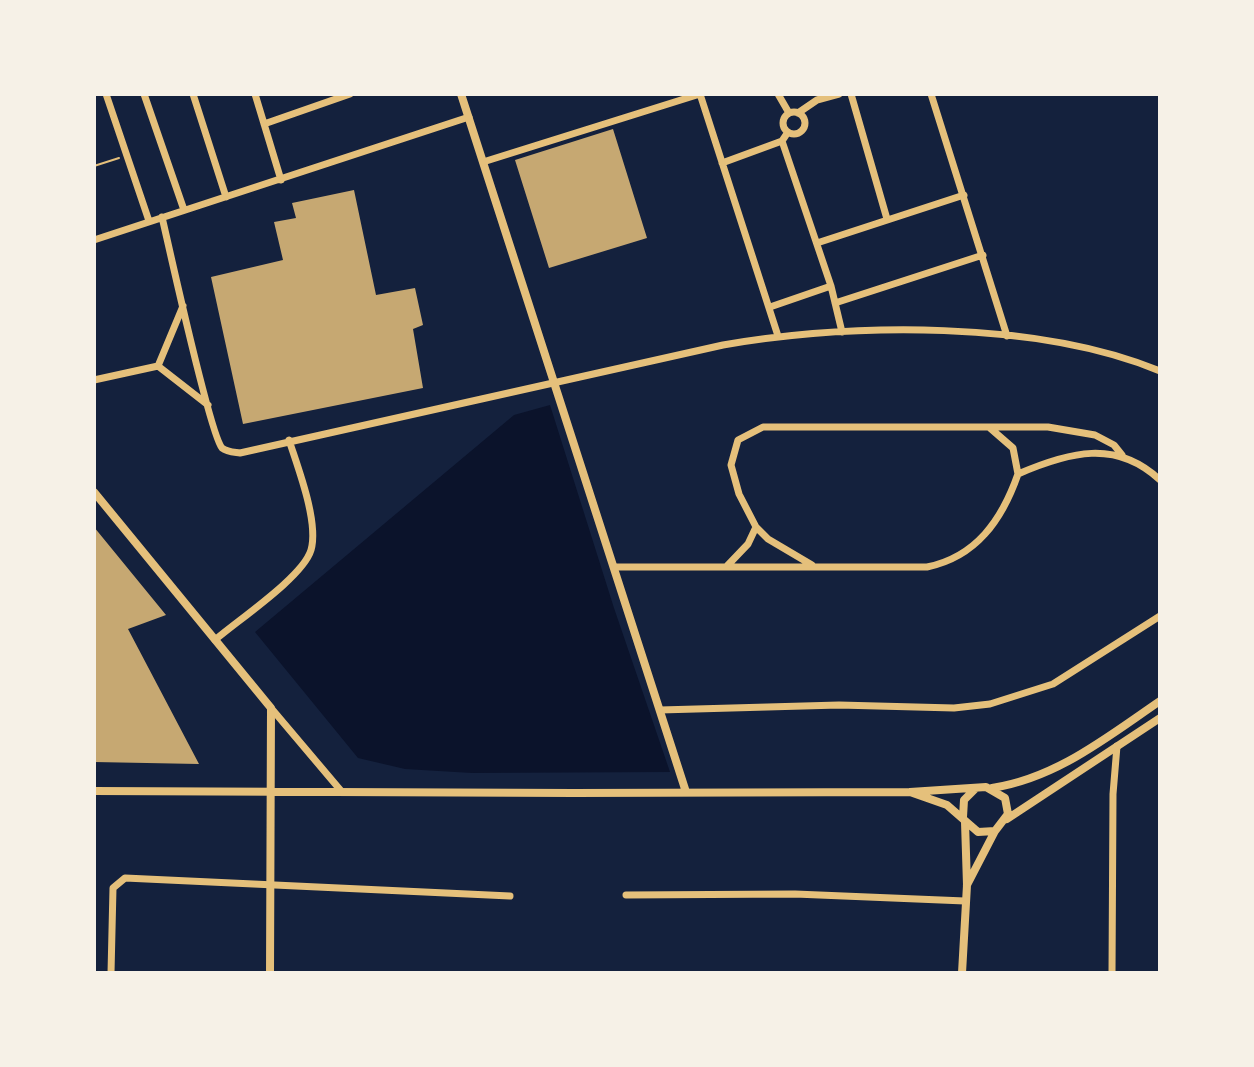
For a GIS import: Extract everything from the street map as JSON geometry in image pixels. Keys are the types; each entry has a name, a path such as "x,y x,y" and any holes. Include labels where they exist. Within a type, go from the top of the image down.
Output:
{"street":[{"path":"106,94 149,221"},
{"path":"144,94 184,210"},
{"path":"193,94 226,197"},
{"path":"255,94 281,180"},
{"path":"264,124 336,96 350,94"},
{"path":"461,94 686,792"},
{"path":"483,162 700,94 778,336"},
{"path":"778,94 789,113"},
{"path":"789,113 798,113 817,100 839,94"},
{"path":"851,94 887,219"},
{"path":"931,94 1007,336"},
{"path":"789,113 783,122 788,132 796,134 803,129 804,119 798,113"},
{"path":"94,240 469,117"},
{"path":"722,163 782,141 788,132"},
{"path":"782,141 831,286 842,332"},
{"path":"817,243 964,195"},
{"path":"162,217 219,444 229,452 778,336 842,332 1007,336 1078,345 1160,371"},
{"path":"835,303 983,255"},
{"path":"770,307 831,286"},
{"path":"158,366 183,306"},
{"path":"94,380 158,366"},
{"path":"158,366 208,405"},
{"path":"614,567 927,567 958,559 979,541 1005,508 1018,474 1013,448 987,426"},
{"path":"814,566 768,539 756,527 739,494 731,465 738,440 753,429 987,426 1085,432 1105,439 1122,455 1160,480"},
{"path":"215,640 295,573 310,552 311,524 289,440"},
{"path":"1018,474 1073,455 1122,455"},
{"path":"94,492 342,792"},
{"path":"727,566 740,555 756,527"},
{"path":"660,710 764,706 954,708 990,704 1053,684 1160,616"},
{"path":"94,791 910,792 936,787 992,788 1031,780 1061,767 1160,701"},
{"path":"270,973 271,708"},
{"path":"967,885 995,831 1006,820 1160,718"},
{"path":"1112,973 1113,794 1117,746"},
{"path":"992,788 1005,798 1006,820"},
{"path":"962,973 967,885 964,800 975,789"},
{"path":"910,792 938,801 978,832 995,831"},
{"path":"111,973 111,907 115,883 125,878 271,882 340,889 510,896"},
{"path":"626,895 795,894 965,901"}],"path":[{"path":"94,166 127,155"}],"water":[{"path":"550,405 670,772 472,773 405,769 358,758 255,632 514,415"}],"building":[{"path":"613,129 647,238 549,268 515,160"},
{"path":"354,190 376,295 415,288 423,325 413,329 423,388 243,424 211,277 283,260 274,222 296,218 292,203"},
{"path":"94,527 166,615 128,629 199,764 94,762"}]}
